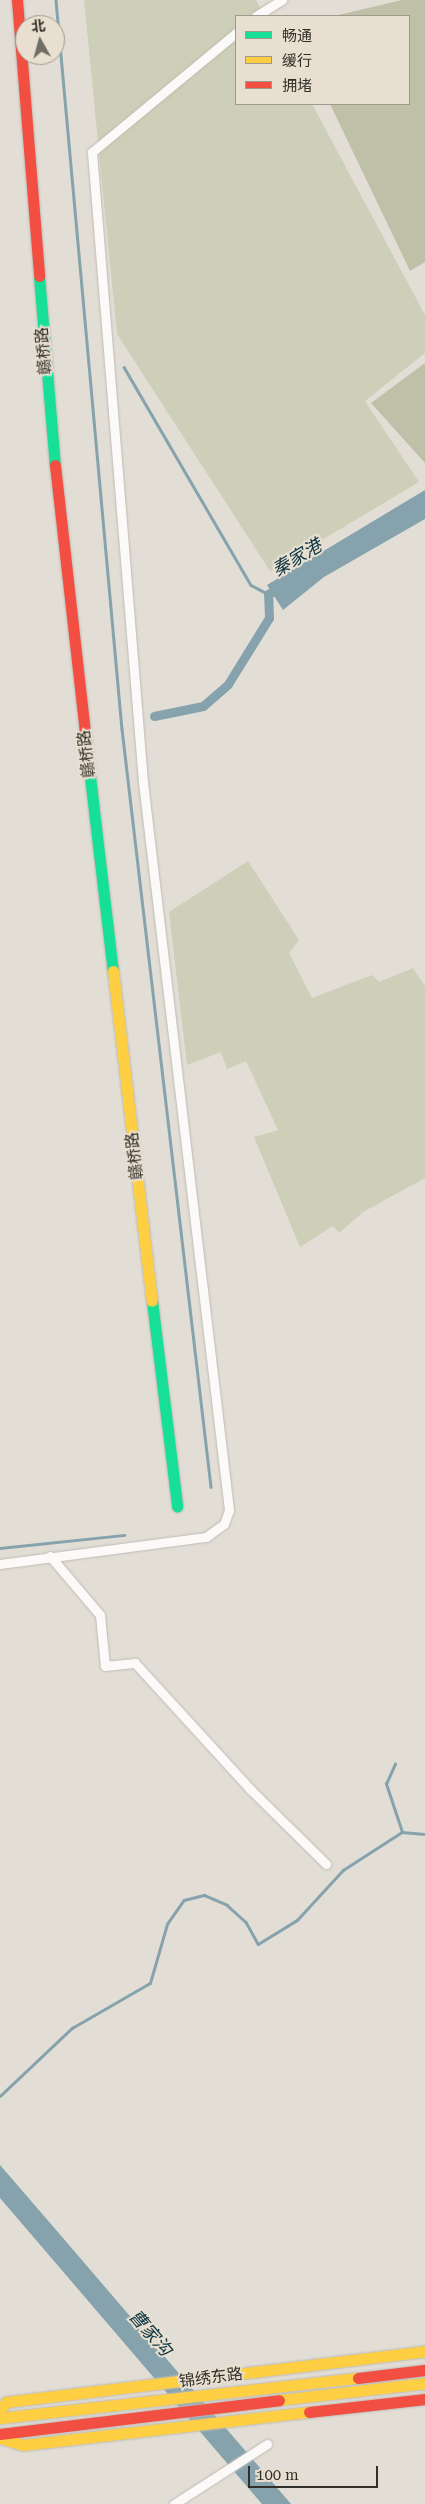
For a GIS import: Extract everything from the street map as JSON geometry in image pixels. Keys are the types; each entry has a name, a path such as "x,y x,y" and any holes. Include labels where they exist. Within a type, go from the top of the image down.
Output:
{"main road":[{"name":"赣桥路","path":"17,0 60,528 177,1506"},
{"name":"锦绣东路","path":"0,2410 6,2402 425,2351"},
{"name":"锦绣东路","path":"0,2418 425,2370"},
{"name":"锦绣东路","path":"0,2436 425,2383"},
{"name":"锦绣东路","path":"0,2436 23,2445 425,2399"}],"street":[{"path":"258,15 282,0"},
{"path":"0,1564 206,1537 224,1524 229,1510 143,782 92,152 235,34"},
{"path":"50,1556 100,1615 105,1666 135,1663 250,1789 326,1864"},
{"path":"174,2504 267,2444"}],"green space":[{"path":"84,0 256,0 264,15 235,15 235,105 313,105 425,315 425,353 365,401 419,482 270,571 117,334"},
{"path":"402,0 425,0 425,262 410,271 330,105 410,105 410,15 338,15"},
{"path":"425,363 425,463 371,403"},
{"path":"248,861 299,940 289,953 312,998 372,975 379,982 413,968 425,986 425,1178 363,1212 339,1233 333,1226 300,1247 254,1137 278,1130 246,1061 227,1069 221,1052 187,1065 169,912"}],"water":[{"path":"425,490 425,519 324,577 283,610 267,585"},
{"name":"曹家沟","path":"0,2165 291,2504 262,2504 0,2198"}],"waterway":[{"path":"56,0 122,729 211,1487"},
{"path":"124,367 251,585 268,594"},
{"name":"秦家港","path":"154,716 203,706 228,684 269,618 268,594 281,587"},
{"path":"0,1548 124,1535"},
{"path":"0,2096 72,2028 150,1983 167,1924 184,1900 204,1895 227,1905 246,1922 258,1944 297,1920 343,1870 402,1832 386,1784 395,1764"},
{"path":"402,1832 425,1834"}],"traffic: fast":[{"path":"39,276 55,465"},
{"path":"87,751 113,971"},
{"path":"152,1301 177,1506"}],"traffic: slow":[{"path":"113,971 152,1301"},
{"path":"0,2410 6,2402 425,2351"},
{"path":"0,2418 358,2378"},
{"path":"279,2400 425,2383"},
{"path":"0,2438 23,2445 309,2412"}],"traffic: jam":[{"path":"17,0 39,276"},
{"path":"55,465 87,751"},
{"path":"358,2378 425,2370"},
{"path":"309,2412 425,2399"},
{"path":"0,2434 279,2400"}]}
